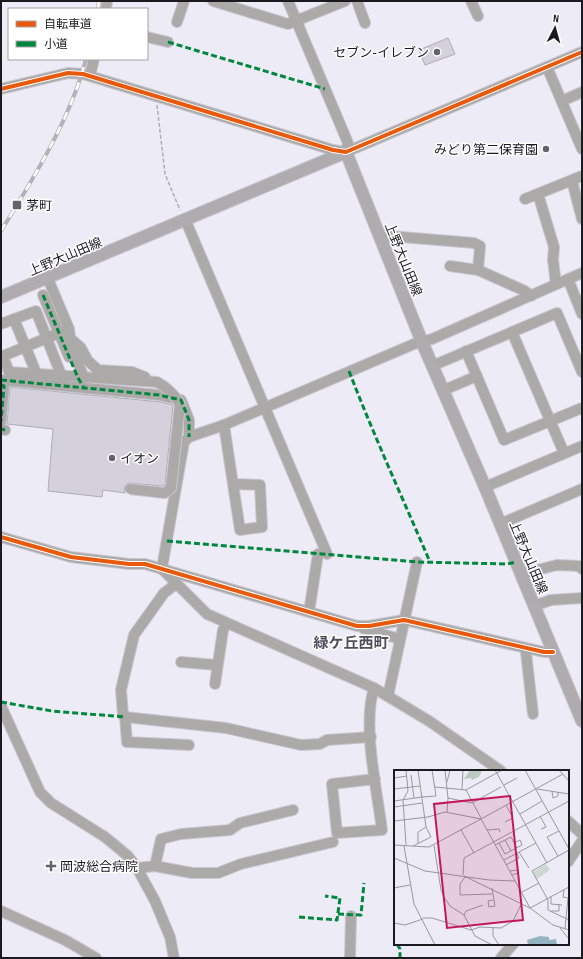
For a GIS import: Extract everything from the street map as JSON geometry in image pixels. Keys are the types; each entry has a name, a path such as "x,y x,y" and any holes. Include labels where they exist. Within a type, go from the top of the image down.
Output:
{"main road":[{"name":"上野大山田線","path":"1,297 48,279 185,218 346,152 422,342 485,487 582,721"}],"street":[{"path":"177,22 184,1"},
{"path":"213,1 288,24 345,1"},
{"path":"288,1 348,143 346,152"},
{"path":"357,1 365,23"},
{"path":"471,1 478,16"},
{"path":"148,37 168,42"},
{"path":"1,88 76,72 156,95 333,150 346,152 582,52"},
{"path":"90,76 94,60"},
{"path":"547,66 582,149"},
{"path":"562,101 582,92"},
{"path":"525,199 582,176"},
{"path":"572,181 582,219"},
{"path":"538,194 554,247 556,284"},
{"path":"185,218 264,407 322,554 310,612"},
{"path":"382,240 389,236 474,243 480,246 478,270"},
{"path":"450,266 478,270 525,290 532,296"},
{"path":"162,568 184,442 189,437 224,425 532,296 582,273"},
{"path":"48,279 70,334 88,360 98,370 132,372 157,382 171,391 180,404 171,488 165,493 130,489"},
{"path":"568,279 582,314"},
{"path":"43,295 53,336 76,380"},
{"path":"1,324 36,311 53,336 76,380"},
{"path":"432,366 557,313 580,360 582,372"},
{"path":"14,320 37,375"},
{"path":"512,332 564,453"},
{"path":"70,334 53,336 25,347 2,352 9,372 76,380 181,400 189,420 189,437"},
{"path":"70,334 70,346 76,380"},
{"path":"466,351 504,440 582,408"},
{"path":"444,390 477,376"},
{"path":"1,380 76,380 95,378 157,382"},
{"path":"1,385 4,386 5,400 2,427"},
{"path":"224,425 240,530 262,527 260,485 233,484"},
{"path":"485,487 582,446"},
{"path":"500,524 582,489"},
{"path":"1,537 72,557 129,564 145,564 162,568 400,639"},
{"path":"388,696 417,562"},
{"path":"521,574 557,565 579,566 582,569"},
{"path":"162,568 176,584 208,614 374,688 499,770"},
{"path":"176,584 164,593 134,635 121,690 123,715 125,717 127,742 189,745"},
{"path":"534,606 551,600 582,598"},
{"path":"357,626 369,626 404,620 528,649 553,652"},
{"path":"214,684 223,630 227,623"},
{"path":"528,649 526,653 533,714"},
{"path":"181,662 217,665"},
{"path":"374,688 370,700 370,737 382,830 336,833 332,784 375,779"},
{"path":"1,706 40,792 51,803 105,837 128,856 137,868 155,901 170,936 174,958"},
{"path":"125,717 226,728 301,745 320,744 327,740 370,737"},
{"path":"155,866 161,839 181,834 230,830 240,823 293,810"},
{"path":"569,822 582,834"},
{"path":"569,860 582,841"},
{"path":"137,868 155,866 192,873 218,873 241,864 333,842"},
{"path":"1,911 65,940 96,958"},
{"path":"350,958 351,916"},
{"path":"501,958 512,945"}],"path":[{"path":"156,95 164,174 185,218"}],"building":[{"name":"セブン-イレブン","path":"448,38 455,54 425,65 419,50"},
{"name":"イオン","path":"10,387 161,402 173,405 165,485 128,483 124,488 125,493 103,490 102,497 48,491 53,429 7,424"}],"railway":[{"path":"98,8 99,1"},
{"path":"1,231 26,190 61,126 71,103 86,60"}],"marked path":[{"path":"168,42 325,89"},
{"path":"43,295 78,378 84,388"},
{"path":"349,371 378,443 430,562"},
{"path":"1,380 159,395 181,400 189,420 189,437"},
{"path":"1,385 4,386 1,421"},
{"path":"1,429 5,430"},
{"path":"167,541 417,562 507,564 516,562"},
{"path":"1,702 52,711 125,717"},
{"path":"338,914 361,915 364,883"},
{"path":"299,917 337,920 340,898 325,896"},
{"path":"398,945 400,949 400,958"}],"cycle path":[{"path":"1,89 68,73 83,74 333,150 346,152 582,52"},
{"path":"1,537 71,557 129,564 145,564 357,626 369,626 404,620 544,652 553,652"}],"place":[{"name":"セブン-イレブン","path":"437,52"},
{"name":"みどり第二保育園","path":"546,149"},
{"name":"茅町","path":"17,205"},
{"name":"イオン","path":"112,458"},
{"name":"岡波総合病院","path":"51,866"}],"district":[{"name":"緑ケ丘西町","path":"351,643"}]}
